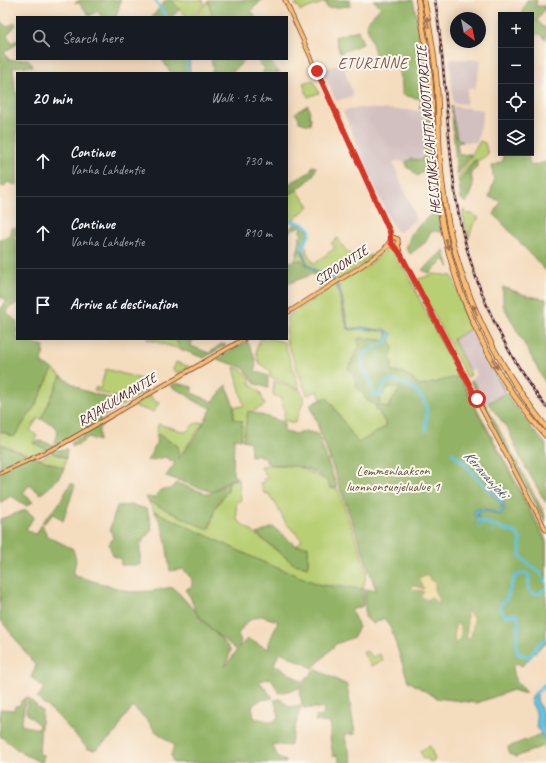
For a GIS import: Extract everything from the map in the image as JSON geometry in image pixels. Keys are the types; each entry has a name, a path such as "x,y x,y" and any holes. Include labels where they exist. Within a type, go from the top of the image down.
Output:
{"highway":[{"name":"HELSINKI-LAHTI MOOTTORITIE","path":"418,0 429,68 437,195 444,233 452,262 475,327 510,388 546,436"},
{"name":"HELSINKI-LAHTI MOOTTORITIE","path":"424,0 435,62 442,188 457,260 481,324 512,382 546,427"}],"main road":[{"path":"285,0 333,109 390,232 393,242 546,530"},
{"name":"SIPOONTIE","path":"288,311 340,279 393,242"},
{"name":"RAJAKULMANTIE","path":"0,473 57,447 242,340"}],"shaded area":[{"path":"450,59 481,60 475,89 468,88 466,104 453,103"},
{"path":"546,62 546,87 534,91 534,84 534,67"},
{"path":"340,64 343,65 353,96 336,101 322,70"},
{"path":"451,106 483,110 477,142 463,142 457,138"},
{"path":"360,108 427,111 422,160 411,159 406,162 396,161 393,163 415,215 415,220 400,232 397,232 386,213 343,111"},
{"path":"470,329 505,393 488,403 485,402 480,395 472,378 477,375 474,369 469,371 452,338"}],"green space":[{"path":"80,0 121,0 116,16 101,16 97,11 90,16 79,3 75,3"},
{"path":"166,0 171,0 180,9 173,16 153,16"},
{"path":"171,0 203,0 204,3 192,16 186,16"},
{"path":"262,0 251,11 255,16 210,16 212,14 208,1"},
{"path":"300,0 325,0 325,2 300,11 299,7 295,5"},
{"path":"325,0 350,0 351,6 327,8"},
{"path":"373,0 413,0 427,77 427,103 419,109 421,99 402,95 400,75 392,56 376,57 366,23 381,7"},
{"path":"527,0 537,0 536,6 546,6 537,21 546,29 546,40 540,34 534,34 534,12 522,12"},
{"path":"208,1 212,14 210,16 195,16"},
{"path":"0,21 7,27 15,23 16,25 7,35 12,43 16,41 16,45 4,52 9,60 29,60 33,66 13,67 16,92 16,185 7,182 4,187 0,185"},
{"path":"358,30 363,44 340,53 335,37"},
{"path":"163,60 189,60 190,72 170,72"},
{"path":"211,60 244,60 233,72 212,72 213,70"},
{"path":"257,60 269,60 279,72 263,72 265,69"},
{"path":"313,80 319,93 308,97 303,83"},
{"path":"308,105 309,115 311,118 310,125 299,122 299,118 295,113"},
{"path":"451,106 457,138 463,142 457,143 459,155 471,154 457,175"},
{"path":"428,111 430,111 428,118 431,171 428,175 423,172 417,176 411,169 407,168 406,162 411,159 422,160 426,152 424,149"},
{"path":"480,141 485,143 488,155 477,161 474,160 459,182 458,178"},
{"path":"503,156 528,156 530,166 546,162 546,271 494,214 500,203 498,200 489,197 494,181 492,166 503,161"},
{"path":"475,160 477,161 477,168 471,172 473,186 466,203 461,199 459,182"},
{"path":"312,166 316,167 315,172 305,184 288,194 288,184 310,172"},
{"path":"297,190 309,206 292,221 288,220 288,195"},
{"path":"438,208 441,233 437,231 430,232 426,242 410,254 406,248 412,232"},
{"path":"464,209 468,215 470,213 479,218 473,225 468,240 463,215"},
{"path":"298,222 306,225 309,233 297,256 300,241 299,236 302,235 299,231 303,228 300,226 288,232 288,229"},
{"path":"11,228 16,228 16,236 14,239 16,240 16,304 9,308 7,313 16,321 16,340 32,340 34,343 44,346 42,364 53,369 35,406 14,437 0,431 0,310 7,300 0,297 0,239 9,236"},
{"path":"338,238 344,248 355,256 360,257 372,255 371,259 336,281 331,273 315,270 309,265 304,256 303,245 306,246 307,253 314,264 335,248 331,243"},
{"name":"Lemmenlaakson luonnonsuojelualue 1","path":"389,248 393,248 396,259 406,271 442,344 543,532 546,540 546,580 424,402 386,380 391,333 384,329 378,330 362,327 351,329 348,326 341,292 337,283 366,267"},
{"path":"301,250 304,259 311,269 301,260 294,261"},
{"path":"444,250 449,268 445,260 443,260 430,273 422,270"},
{"path":"301,260 316,273 328,276 319,280 313,274 288,284 288,262"},
{"path":"313,270 328,274 334,282 319,291 319,280 327,275 316,273"},
{"path":"434,274 452,276 470,329 453,339 471,375 467,378 416,280"},
{"path":"335,284 338,290 343,314 350,330 363,329 387,332 385,384 401,382 382,601 310,404 321,400 318,391 307,395 286,340 288,340 288,316"},
{"path":"503,287 528,296 546,299 546,384 503,305"},
{"path":"358,338 383,340 386,343 390,339 393,348 390,360 392,362 392,372 403,372 421,386 459,376 546,543 546,644 539,648 522,666 517,663 513,667 515,679 526,693 513,690 477,703 437,698 408,681 391,629 384,618 373,624 365,617 365,589 376,590 311,405 327,397 358,443 387,426 374,404 368,401 356,386 353,373 348,369 359,346","holes":["394,387 400,389 389,405 390,408 379,405 381,397 388,388"]},
{"path":"149,340 176,340 180,349"},
{"path":"176,340 192,340 191,346 209,353 221,344 226,345 204,358 180,349"},
{"path":"260,340 276,340 284,342 300,389 270,377 270,371 259,363 256,351"},
{"path":"247,341 255,359 255,371 268,376 268,388 255,384 244,368 217,359"},
{"path":"486,357 513,405 518,408 532,429 546,444 546,503 522,461 508,429 488,403 505,393"},
{"path":"176,362 190,367 179,373 173,370"},
{"path":"234,367 242,370 250,379 250,384 260,392 265,405 252,412 248,411 243,440 241,439 242,421 234,420 234,407 244,406"},
{"path":"53,369 61,376 41,419 38,418 30,430 37,436 33,443 46,449 32,457 0,444 0,431 14,437 35,406"},
{"path":"106,369 148,381 149,383 129,397 121,399 94,390 96,387 100,389"},
{"path":"61,376 82,390 115,400 113,409 99,418 101,421 59,446 54,443 58,430 54,425 41,419"},
{"path":"274,381 301,391 304,400 295,423 283,420 285,410 280,398 273,395"},
{"path":"470,381 473,381 544,513 546,523"},
{"path":"176,383 192,387 192,393 213,402 226,385 234,407 234,419 242,421 241,439 234,438 233,474 237,478 229,480 212,492 166,476 175,463 165,457 147,461 156,444 157,434 178,446 178,460 198,433 212,408 196,402 187,395 170,386"},
{"path":"144,389 147,390 121,406 118,403 115,407 119,407 99,419 113,409 115,400 126,399"},
{"path":"150,395 153,400 159,403 153,412 134,406"},
{"path":"248,411 284,422 284,432 298,434 305,431 318,434 337,487 330,487 326,480 313,471 295,466 270,464 266,462 266,457 259,456 259,454 251,456 250,442 243,440"},
{"path":"112,418 99,428 99,441 88,437 80,444 72,446 72,442"},
{"path":"204,422 177,460 178,446 157,434 158,424 186,432 194,424"},
{"path":"40,441 54,445 58,450 67,449 66,458 33,443"},
{"path":"0,444 64,468 51,486 41,494 29,485 23,493 33,502 27,506 11,496 0,503"},
{"path":"52,453 66,458 64,468 39,459"},
{"path":"260,466 296,466 327,480 330,488 338,489 367,571 363,589 321,585 265,563 154,511 148,501 209,530 215,508 228,490 229,481 239,479 241,501 236,503 237,520 294,564 308,567 308,547 296,546 302,540 285,522 274,500 272,500 269,494 264,493 260,483 265,482 263,479 268,478"},
{"path":"229,481 228,490 215,508 209,530 148,501 146,497 155,498 160,490 171,489 177,483 208,494 212,493"},
{"path":"71,483 75,485 63,521 54,514 44,523 42,522 58,505"},
{"path":"132,505 147,509 152,529 140,545 140,565 121,565 121,559 113,556 109,544 113,538 110,528 117,506"},
{"path":"26,510 34,517 26,529 36,535 42,524 47,536 73,549 76,560 73,575 130,592 152,591 173,587 197,613 185,590 192,586 192,579 183,569 170,571 164,532 154,511 265,563 321,585 363,589 363,606 351,610 359,627 354,637 336,644 313,668 280,652 274,664 301,681 300,688 279,693 271,678 259,681 273,698 260,700 252,706 254,718 273,722 279,716 274,700 280,699 290,707 301,705 290,746 272,744 278,757 286,761 286,763 173,763 171,755 174,745 154,730 149,722 133,707 124,718 115,734 95,750 88,749 56,714 37,698 44,688 31,677 36,666 0,619 0,519","holes":["261,616 278,621 269,643 269,649 247,639 238,648 241,641 238,634 250,620","214,632 237,650 225,667 231,650"]},
{"path":"273,527 296,546 308,546 308,567 294,564 257,534"},
{"path":"366,651 374,658 379,653 383,660 371,666 363,653"},
{"path":"315,669 347,685 355,734 344,735 353,763 339,763 338,755 333,756 330,738 330,723 315,721 316,716 323,717 324,708 303,708 300,694 303,682"},
{"path":"26,697 21,725 38,729 39,725 26,713 28,697 42,711 39,754 44,755 42,763 22,753 0,736 0,709 14,710 15,706 20,705 21,701"},
{"path":"541,734 546,742 546,756 543,746 516,757 509,754 508,747"},
{"path":"430,746 435,760 430,762 427,758 424,759 420,751"}],"sand":[{"path":"419,575 421,578 428,575 430,580 435,583 435,592 440,606 431,597 427,600 420,596 424,593 423,591 414,590 412,588 413,585 424,589 418,576"},
{"path":"467,610 474,619 471,637 467,640"},
{"path":"458,624 461,629 461,635 454,644 455,625"}],"water":[{"path":"302,245 306,259 313,268 317,271 328,271 334,277 340,290 341,300 339,290 328,274 316,272 309,267 303,257"},
{"path":"344,313 349,329 362,327 377,330 348,329"},
{"path":"386,330 392,334 391,338 386,343 384,342 388,336"},
{"path":"489,488 504,502 504,511 499,515 486,511 478,512 477,516 481,521 480,523 474,515 474,511 483,509 497,513 502,509 502,505 488,490"},
{"path":"535,692 537,693 537,700 543,713 546,742 537,727 536,712 530,700"}],"waterway":[{"name":"Keravanjoki","path":"155,0 165,16"},
{"name":"Keravanjoki","path":"187,60 188,72"},
{"name":"Keravanjoki","path":"288,220 304,224 309,229 310,232 302,249"},
{"name":"Keravanjoki","path":"387,341 367,352 362,359 362,364 369,379 373,393 376,397 380,396 384,384 388,381 401,382 413,388 425,404 427,411 427,430"},
{"name":"Keravanjoki","path":"452,453 461,460 491,492"},
{"name":"Keravanjoki","path":"478,520 516,533 520,539 520,555 527,563 541,574 546,583"},
{"path":"476,527 479,522"},
{"path":"479,530 483,523"},
{"name":"Keravanjoki","path":"492,534 494,526"},
{"name":"Keravanjoki","path":"546,588 540,593 531,593 528,588 529,576 525,573 517,575 513,580 507,598 500,606 505,616 516,614 518,618 518,654 529,657 541,642 546,639"},
{"name":"Keravanjoki","path":"535,694 542,686 546,684"},
{"name":"Keravanjoki","path":"546,688 544,689 546,689"},
{"name":"Keravanjoki","path":"537,691 541,692"}],"railway":[{"path":"435,0 442,50 450,149 461,227 478,282 500,335 529,384 546,407"}],"district":[{"name":"ETURINNE","path":"373,63"}],"route":[{"path":"317,71 390,232 392,238 391,243 400,253 477,399"}]}
